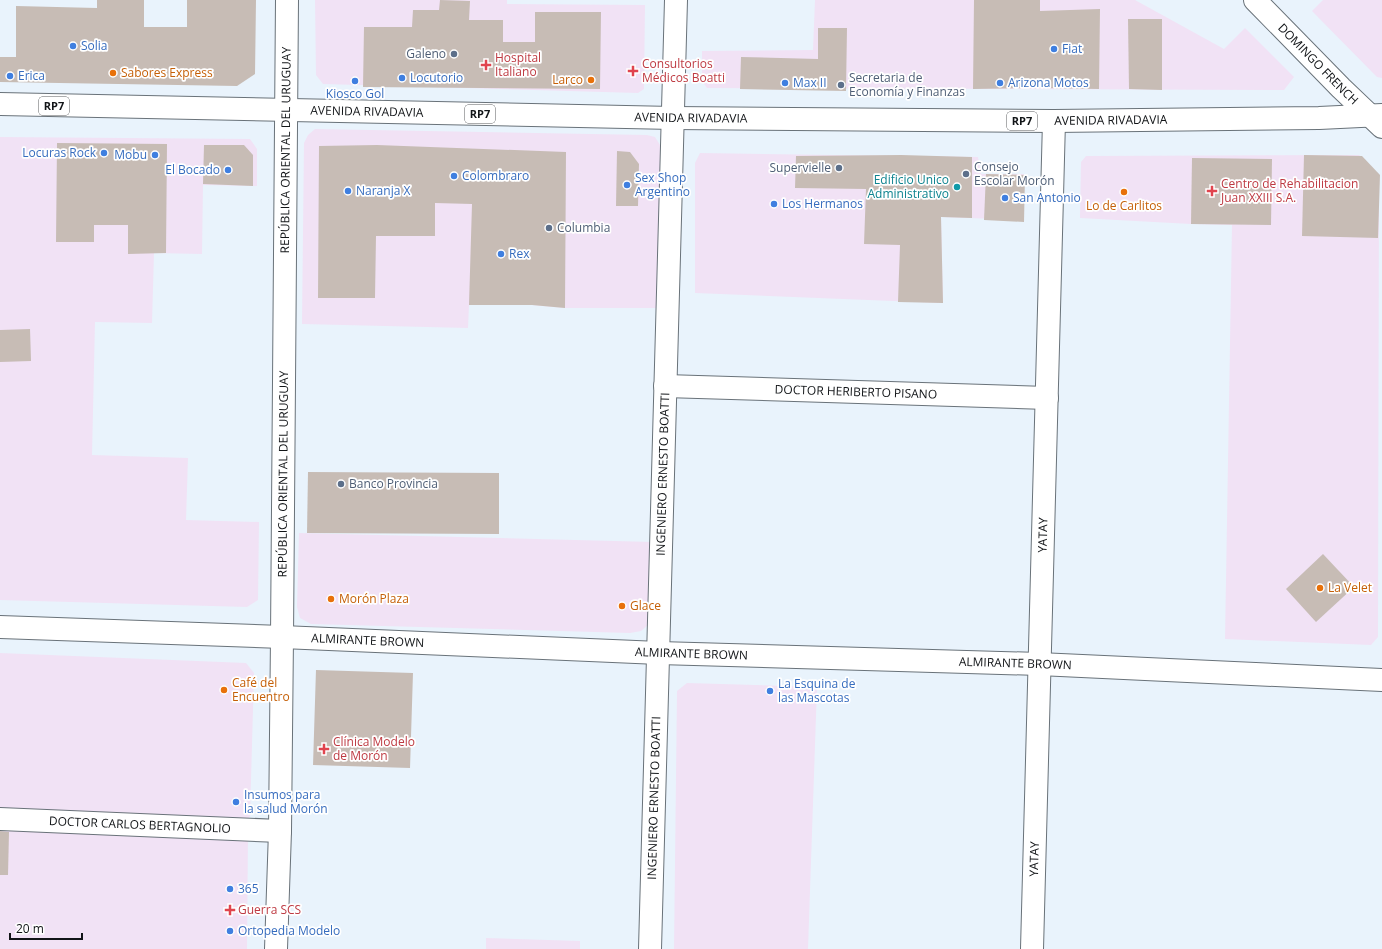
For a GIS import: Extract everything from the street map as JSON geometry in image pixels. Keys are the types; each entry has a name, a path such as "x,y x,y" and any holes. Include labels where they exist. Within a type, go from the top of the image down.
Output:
{"street":[{"name":"REPÚBLICA ORIENTAL DEL URUGUAY","path":"276,949 280,831 287,0"},
{"name":"INGENIERO ERNESTO BOATTI","path":"650,949 676,0"},
{"name":"DOMINGO FRENCH","path":"1255,0 1341,88 1379,120 1382,136"},
{"name":"AVENIDA RIVADAVIA","path":"0,104 673,118 1054,121 1379,120"},
{"name":"YATAY","path":"1032,949 1054,121"},
{"name":"DOCTOR HERIBERTO PISANO","path":"665,386 1047,398"},
{"name":"ALMIRANTE BROWN","path":"0,627 282,637 659,654 1039,664 1382,680"},
{"name":"DOCTOR CARLOS BERTAGNOLIO","path":"0,819 280,831"}],"shaded area":[{"path":"315,0 507,0 507,4 645,5 644,89 638,93 323,84 316,75"},
{"path":"815,0 1135,0 1224,49 1245,28 1294,77 1284,90 707,88 702,81 702,51 813,50"},
{"path":"1323,0 1382,0 1382,78 1377,77 1312,11"},
{"path":"315,129 647,135 655,137 660,145 661,156 658,308 565,308 532,305 469,305 468,328 302,324 304,143 308,135"},
{"path":"0,137 250,139 257,149 257,186 203,185 202,254 154,253 152,323 95,322 92,455 188,458 186,520 259,522 258,600 247,607 0,600"},
{"path":"700,153 978,157 981,174 1024,174 1022,220 941,217 943,303 695,293 695,163"},
{"path":"1359,155 1379,176 1378,637 1371,645 1225,639 1232,225 1080,218 1081,162 1086,156"},
{"path":"299,533 653,542 650,614 648,625 641,631 630,633 311,624 300,618 297,607"},
{"path":"0,653 246,663 254,673 250,816 247,822 0,812"},
{"path":"687,683 817,687 808,949 674,949 677,691"},
{"path":"0,829 248,835 247,949 0,949"},
{"path":"486,938 580,941 580,949 486,949"}],"building":[{"path":"97,0 144,0 144,27 187,27 187,0 256,0 255,74 237,86 0,82 0,57 16,57 16,6 97,8"},
{"path":"440,0 470,1 469,20 503,20 503,42 535,42 535,12 601,12 600,89 363,87 364,27 412,27 413,10 439,10"},
{"path":"974,0 1040,0 1040,11 1100,9 1099,89 973,89"},
{"path":"1128,19 1162,19 1162,90 1129,89"},
{"path":"818,28 847,28 846,91 740,89 741,57 818,59"},
{"path":"57,143 167,144 166,253 128,254 128,225 94,225 94,242 56,242"},
{"name":"El Bocado","path":"204,145 244,145 253,155 253,186 203,184"},
{"path":"377,145 566,152 565,308 532,305 469,305 472,204 435,203 435,236 376,236 375,298 318,298 319,146"},
{"name":"Sex Shop Argentino","path":"617,151 630,152 639,164 638,206 616,206"},
{"path":"901,155 972,157 972,218 941,217 943,303 898,302 900,245 864,244 866,189 795,188 796,156"},
{"path":"1304,155 1362,156 1380,175 1378,238 1302,236"},
{"path":"1192,158 1272,159 1271,225 1191,224"},
{"name":"San Antonio","path":"986,174 1025,175 1024,222 984,220"},
{"path":"30,329 31,361 0,362 0,330"},
{"path":"308,472 499,473 499,534 307,533"},
{"name":"La Velet","path":"1323,554 1354,587 1316,622 1286,589"},
{"path":"316,670 413,673 410,768 313,765"},
{"path":"0,831 9,832 8,875 0,875"}],"place":[{"name":"Solia","path":"73,46"},
{"name":"Fiat","path":"1054,49"},
{"name":"Galeno","path":"454,54"},
{"name":"Hospital Italiano","path":"486,65"},
{"name":"Consultorios Médicos Boatti","path":"633,71"},
{"name":"Sabores Express","path":"113,73"},
{"name":"Erica","path":"10,76"},
{"name":"Locutorio","path":"402,78"},
{"name":"Larco","path":"591,80"},
{"name":"Kiosco Gol","path":"355,81"},
{"name":"Max II","path":"785,83"},
{"name":"Arizona Motos","path":"1000,83"},
{"name":"Secretaria de Economía y Finanzas","path":"841,85"},
{"name":"Locuras Rock","path":"104,153"},
{"name":"Mobu","path":"155,155"},
{"name":"Supervielle","path":"839,168"},
{"name":"El Bocado","path":"228,170"},
{"name":"Consejo Escolar Morón","path":"966,174"},
{"name":"Colombraro","path":"454,176"},
{"name":"Sex Shop Argentino","path":"627,185"},
{"name":"Edificio Unico Administrativo","path":"957,187"},
{"name":"Naranja X","path":"348,191"},
{"name":"Centro de Rehabilitacion Juan XXIII S.A.","path":"1212,191"},
{"name":"Lo de Carlitos","path":"1124,192"},
{"name":"San Antonio","path":"1005,198"},
{"name":"Los Hermanos","path":"774,204"},
{"name":"Columbia","path":"549,228"},
{"name":"Rex","path":"501,254"},
{"name":"Banco Provincia","path":"341,484"},
{"name":"La Velet","path":"1320,588"},
{"name":"Morón Plaza","path":"331,599"},
{"name":"Glace","path":"622,606"},
{"name":"Café del Encuentro","path":"224,690"},
{"name":"La Esquina de las Mascotas","path":"770,691"},
{"name":"Clínica Modelo de Morón","path":"324,749"},
{"name":"Insumos para la salud Morón","path":"236,802"},
{"name":"365","path":"230,889"},
{"name":"Guerra SCS","path":"230,910"},
{"name":"Ortopedia Modelo","path":"230,931"}]}
